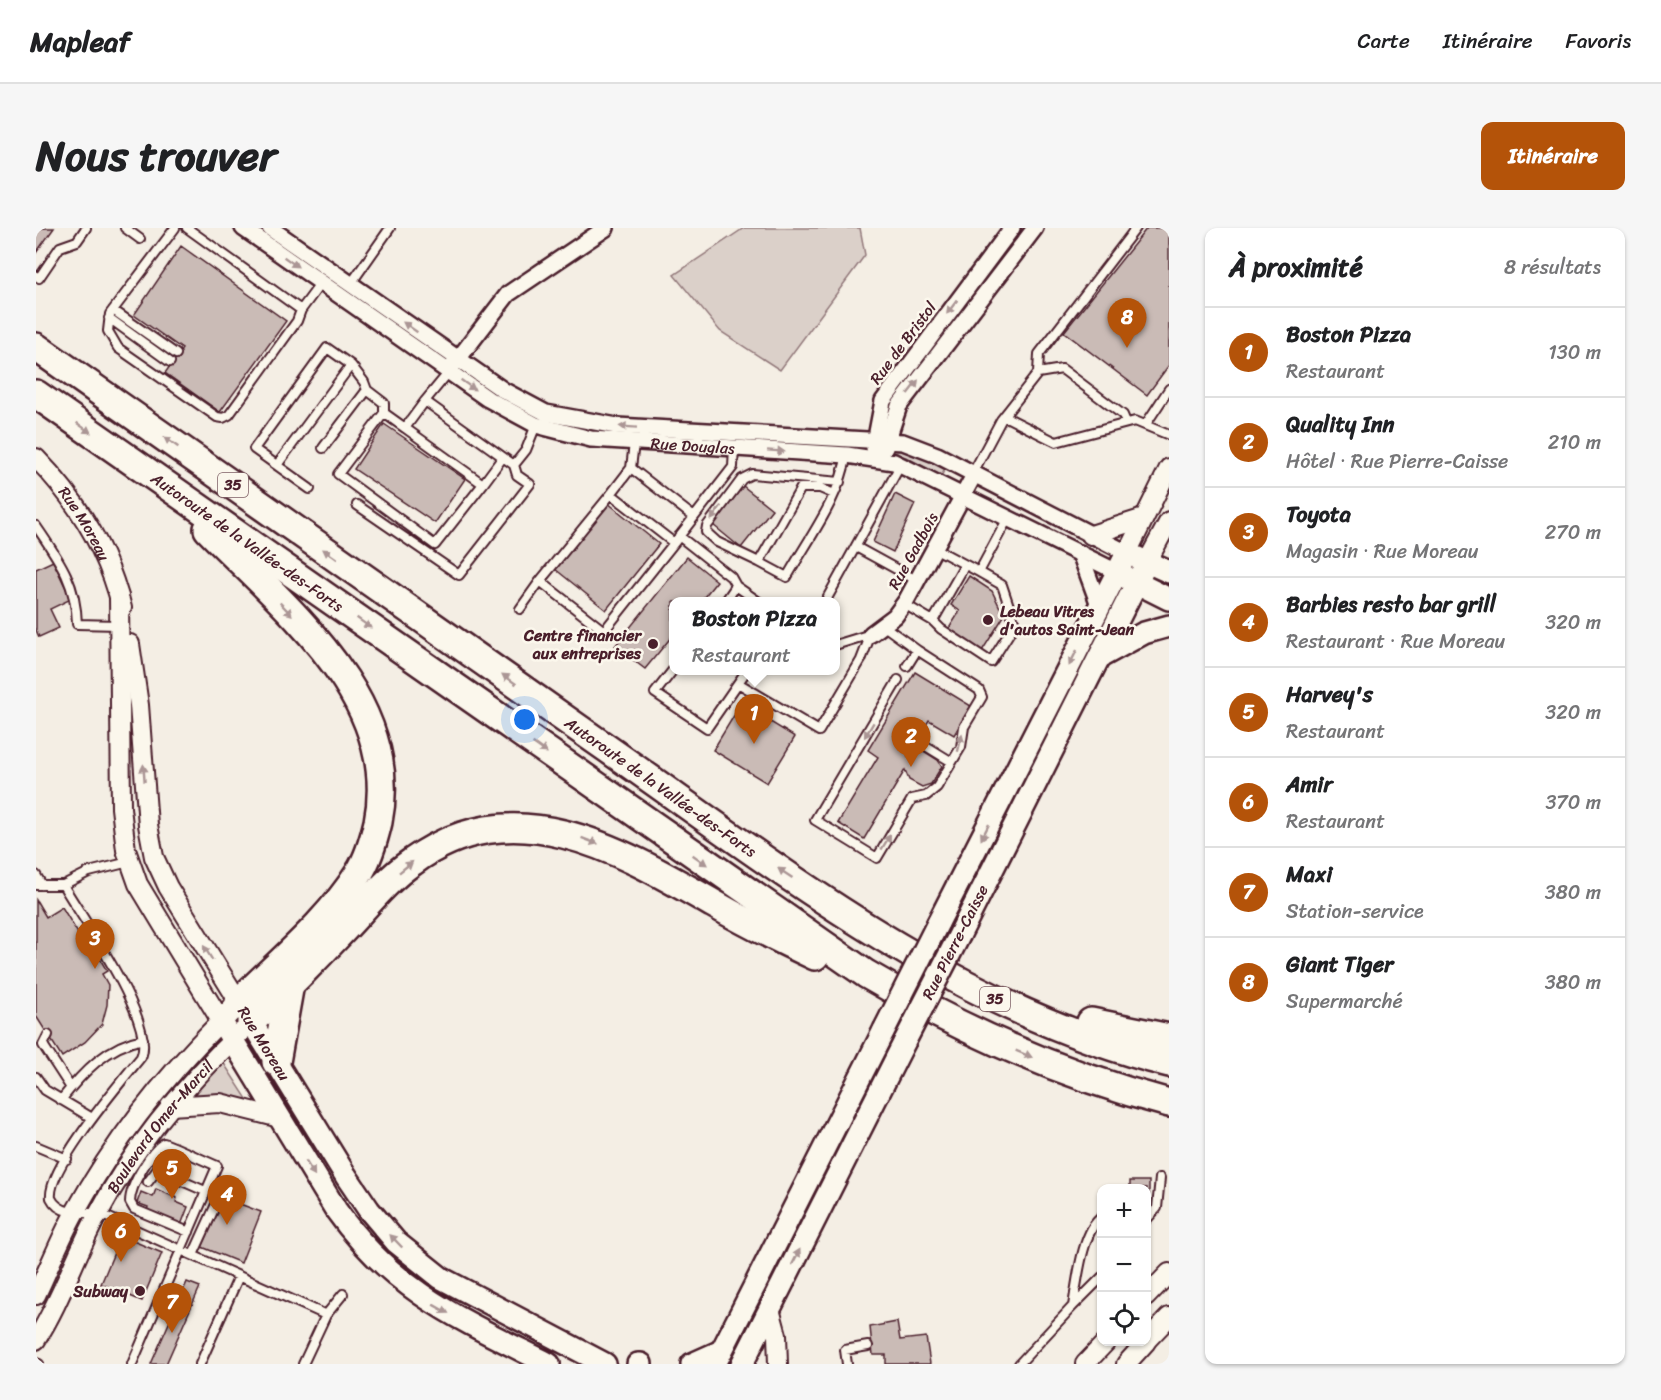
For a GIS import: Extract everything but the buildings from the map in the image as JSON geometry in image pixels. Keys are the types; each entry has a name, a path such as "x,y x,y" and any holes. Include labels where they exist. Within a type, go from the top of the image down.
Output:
{"highway":[{"name":"Autoroute de la Vallée-des-Forts","path":"36,347 834,905 928,965 1002,1003 1083,1036 1169,1063"},
{"name":"Autoroute de la Vallée-des-Forts","path":"36,394 791,924 912,1000 970,1031 1026,1055 1169,1103"},
{"path":"161,482 270,592 321,649 344,678 365,713 379,756 381,792 379,815 374,838 361,870 325,917 236,1021"},
{"path":"236,1021 290,984 388,883 422,855 444,842 472,832 522,827 570,835 616,852 772,936 912,1000"},
{"path":"834,905 938,964 1003,994 1078,1019 1169,1038"},
{"path":"276,1062 290,984"}],"main road":[{"name":"Rue Douglas","path":"1127,553 1169,572"},
{"name":"Rue Pierre-Caisse","path":"718,1358 1127,553"},
{"name":"Rue Pierre-Caisse","path":"742,1364 1147,562"},
{"name":"Rue Douglas","path":"1117,572 1169,599"},
{"path":"1100,657 1144,633 1169,626"},
{"name":"Rue Moreau","path":"236,1021 276,1062 363,1201 404,1250 453,1285 605,1364"},
{"name":"Rue Moreau","path":"236,1021 279,1118 336,1210 357,1239 387,1270 430,1302 549,1364"},
{"path":"692,1364 718,1358"}],"street":[{"name":"Rue Douglas","path":"243,228 321,282 453,366 525,403 574,420 617,426 881,439 913,444 1127,553"},
{"name":"Rue Douglas","path":"270,228 350,285 501,407 536,425 580,438 847,455 877,458 901,464 1117,572"},
{"path":"453,366 508,294 606,228"},
{"name":"Rue de Bristol","path":"877,458 881,439 883,400 1012,228"},
{"name":"Rue de Bristol","path":"881,439 899,406 1035,228"},
{"path":"987,260 1002,272"},
{"name":"Rue Moreau","path":"36,458 82,515 105,557 119,597 139,705 148,825 154,857 236,1021"},
{"name":"Rue Pierre-Caisse","path":"1127,553 1169,468"},
{"name":"Rue Gadbois","path":"878,630 904,604 918,582 974,475"},
{"path":"1091,535 1144,518"},
{"name":"Rue Pierre-Caisse","path":"1147,562 1169,520"},
{"path":"1080,553 1099,605"},
{"name":"Rue Moreau","path":"123,625 121,808 129,862 146,898 236,1021"},
{"name":"Boulevard Omer-Marcil","path":"36,1340 49,1319 98,1214 132,1158 236,1021"},
{"name":"Boulevard Omer-Marcil","path":"36,1295 74,1214 108,1156 140,1112 180,1064 236,1021"},
{"path":"170,1106 220,1103 279,1118"},
{"path":"1151,1292 1169,1272"},
{"path":"770,1309 777,1335 778,1364"},
{"path":"1151,1336 1169,1317"},
{"path":"1085,1364 1101,1346"},
{"path":"1126,1364 1142,1346"}],"lane":[{"path":"36,276 39,278 60,247 77,241 86,228"},
{"path":"125,228 141,239"},
{"path":"175,228 113,310 109,318 109,335 115,345 221,418 229,415 297,321 301,310 321,282"},
{"path":"187,228 301,310"},
{"path":"350,285 390,228"},
{"path":"974,475 976,467 1004,416 1038,373 1039,354 1136,228"},
{"path":"113,310 176,354"},
{"path":"109,318 170,362"},
{"path":"310,489 254,449 327,348 351,365 367,390 384,403 384,413 338,474 435,545 503,457"},
{"path":"277,465 351,365"},
{"path":"405,428 453,366"},
{"path":"1038,373 1062,369 1123,415 1126,423"},
{"path":"1146,424 1169,389"},
{"path":"323,448 367,390"},
{"path":"357,505 459,575 530,484 517,475 514,465 425,401"},
{"path":"384,413 483,484"},
{"path":"1004,416 1056,442 1138,421 1169,435"},
{"path":"514,465 526,450 536,425"},
{"path":"840,482 752,474 743,478 705,530 717,542 787,577 840,482 849,439"},
{"path":"520,609 631,468 634,442"},
{"path":"540,581 604,631 733,467 734,448"},
{"path":"828,597 901,464"},
{"path":"631,468 694,517"},
{"path":"759,562 801,488 820,488 834,494"},
{"path":"611,494 674,543"},
{"path":"979,572 1009,517"},
{"path":"36,526 72,586 76,601 77,624 123,625"},
{"path":"679,536 731,577 736,586 752,597"},
{"path":"856,547 918,582"},
{"path":"904,604 933,621 941,629 991,662 1015,624 1002,585 936,549"},
{"path":"933,621 965,565"},
{"path":"728,597 736,586"},
{"path":"738,683 819,731 878,630"},
{"path":"840,643 878,630 917,650 982,693 981,699 964,726 961,747 952,762 934,790 926,796 912,799 877,858 815,820 898,680"},
{"path":"907,666 917,650"},
{"path":"669,675 656,693 707,728 744,675"},
{"path":"926,746 952,762"},
{"path":"36,874 39,885 63,885 89,872 129,862"},
{"path":"63,885 130,997 141,1025 143,1039 141,1057 92,1118 67,1159 50,1192 56,1206 74,1214 98,1214 326,1315"},
{"path":"48,1035 43,1045 71,1088"},
{"path":"61,1100 85,1072 115,1048 143,1039"},
{"path":"36,1077 45,1090 92,1118"},
{"path":"132,1364 189,1232 217,1166 164,1143 152,1152 131,1193 130,1202 134,1209 189,1232"},
{"path":"36,1146 67,1159"},
{"path":"148,1182 163,1157 174,1148"},
{"path":"157,1170 206,1191"},
{"path":"1151,1215 1157,1208 1160,1178"},
{"path":"194,1255 218,1200"},
{"path":"1072,1306 1089,1235 1097,1220"},
{"path":"200,1364 239,1276"},
{"path":"1019,1364 1097,1280"},
{"path":"303,1364 326,1315 343,1294"},
{"path":"847,1364 845,1350 868,1346"}],"shaded area":[{"path":"744,228 860,228 865,255 780,370 720,331 674,275"},
{"path":"894,447 921,454 946,468 941,476 906,457 893,454"},
{"path":"223,1062 249,1102 191,1096"}],"place":[{"name":"Giant Tiger","path":"1127,348"},
{"name":"Lebeau Vitres d'autos Saint-Jean","path":"988,620"},
{"name":"Centre financier aux entreprises","path":"653,644"},
{"name":"Boston Pizza","path":"754,744"},
{"name":"Quality Inn","path":"911,767"},
{"name":"Toyota","path":"95,969"},
{"name":"Harvey's","path":"172,1199"},
{"name":"Barbies resto bar grill","path":"227,1225"},
{"name":"Amir","path":"121,1262"},
{"name":"Subway","path":"140,1291"},
{"name":"Maxi","path":"172,1333"}]}
